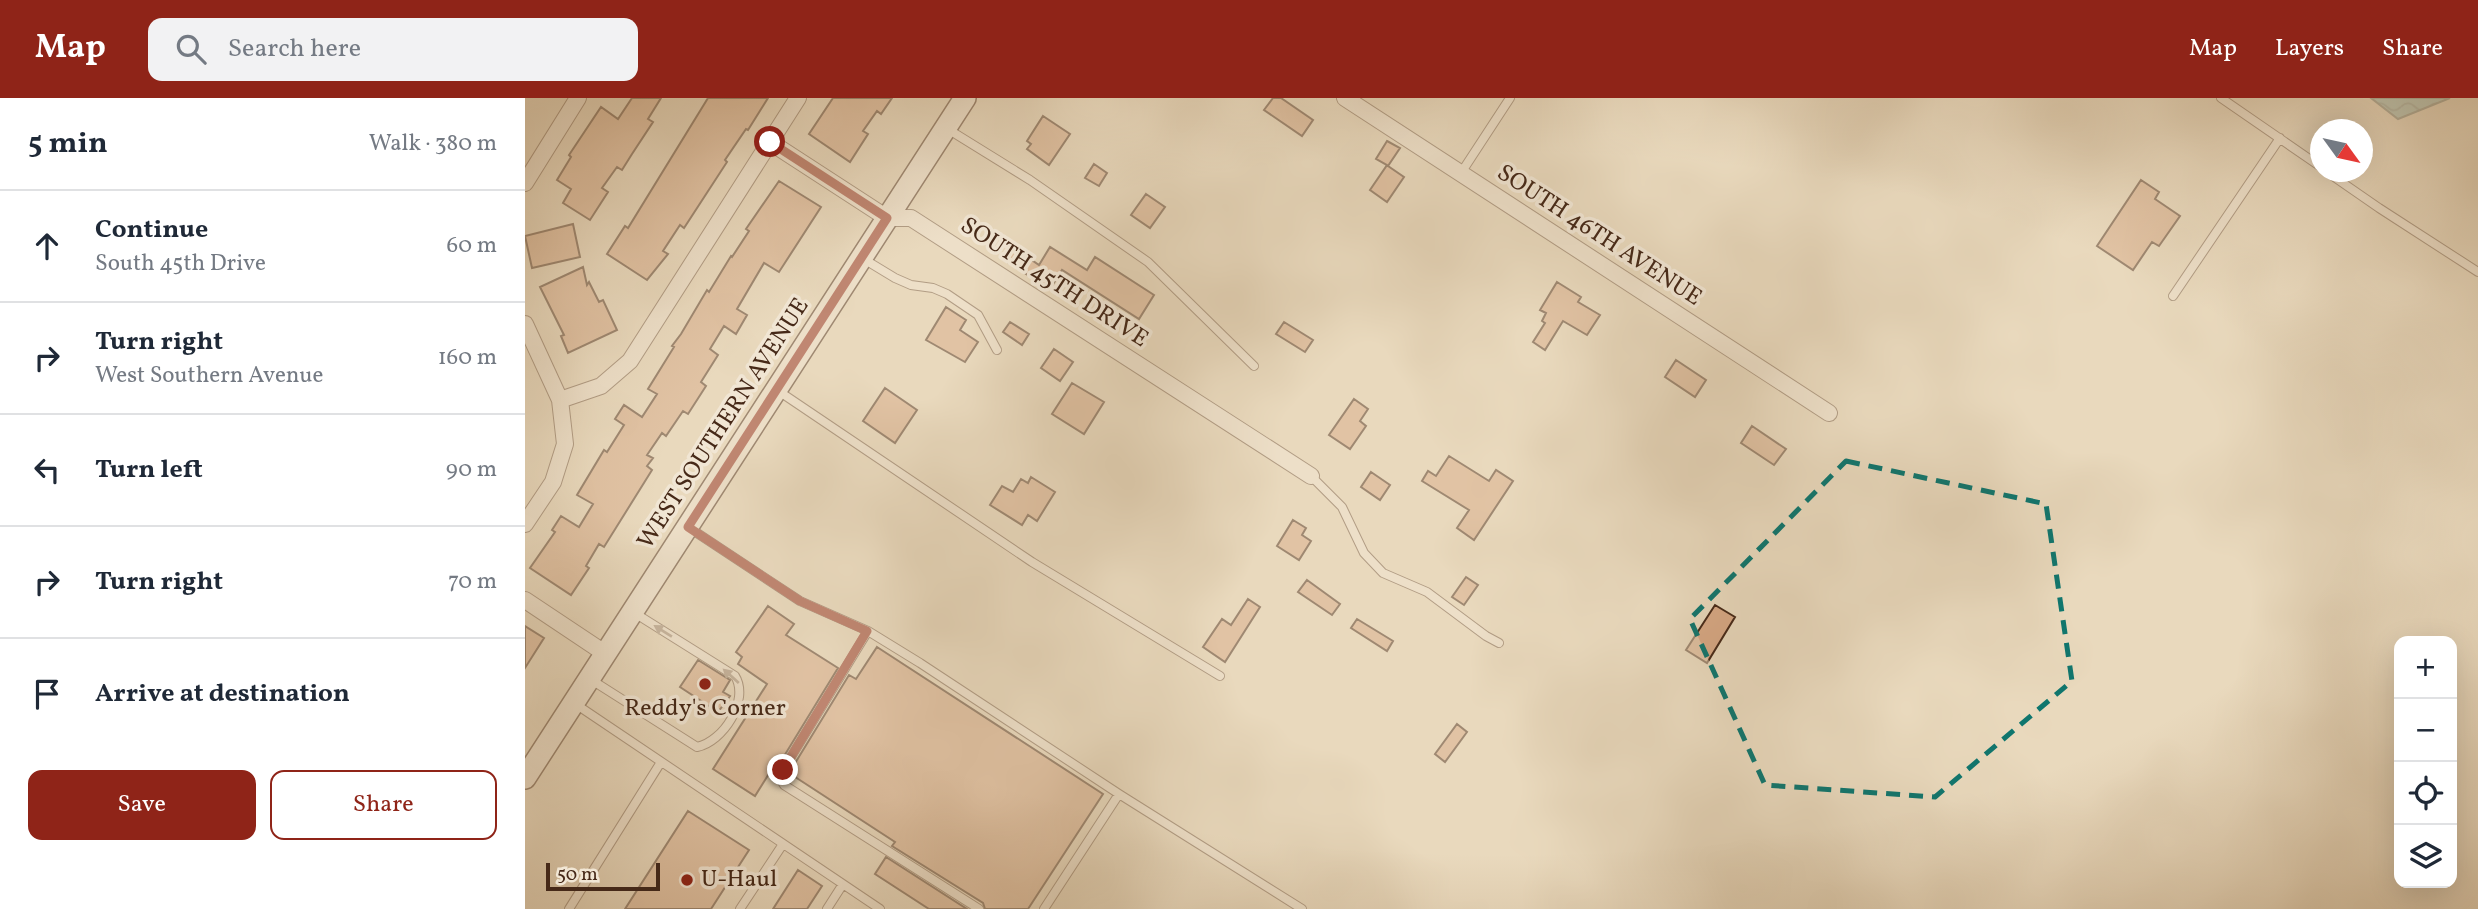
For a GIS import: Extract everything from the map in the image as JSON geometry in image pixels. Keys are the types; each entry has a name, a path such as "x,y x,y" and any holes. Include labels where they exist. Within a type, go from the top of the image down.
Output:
{"main road":[{"name":"WEST SOUTHERN AVENUE","path":"525,778 965,98"}],"street":[{"path":"525,183 578,98"},
{"path":"560,400 601,386 630,361 798,98"},
{"name":"SOUTH 46TH AVENUE","path":"1345,98 1829,413"},
{"name":"SOUTH 45TH DRIVE","path":"770,142 887,218 911,218 1311,476"},
{"path":"525,324 560,400 565,444 553,482 525,524"},
{"path":"525,600 606,654"}],"lane":[{"path":"1461,173 1510,98"},
{"path":"2221,98 2310,159"},
{"path":"946,128 1030,180 1148,262 1254,366"},
{"path":"2173,296 2280,138"},
{"path":"2341,182 2478,272"},
{"path":"862,258 911,285 933,288 978,315 997,350"},
{"path":"777,390 1032,562 1220,677"},
{"path":"1311,476 1342,507 1364,553 1383,573 1427,592 1499,643"},
{"path":"688,527 800,601 867,631 920,663 1119,794 1302,909"},
{"path":"590,679 697,747 714,741 738,707 740,684 734,676 633,612"},
{"path":"867,631 783,770 781,780 784,785 979,909"},
{"path":"574,703 880,909"},
{"path":"569,909 661,762"},
{"path":"1044,909 1119,794"},
{"path":"740,909 783,844"},
{"path":"827,909 843,884"}],"highlighted area":[{"path":"1846,461 2046,504 2072,681 1935,797 1765,785 1690,619"}],"water":[{"path":"2371,98 2450,98 2398,119"}],"building":[{"path":"632,98 661,98 648,119 653,122 622,170 617,167 602,188 608,192 590,220 563,203 571,189 557,180 571,157 569,155 601,107 618,119"},
{"path":"708,98 768,98 725,160 727,162 684,228 680,225 663,251 668,254 647,280 607,254 625,226 628,228"},
{"path":"833,98 892,98 881,114 877,111 863,131 868,134 850,162 809,134"},
{"path":"1273,98 1281,98 1313,120 1302,136 1264,110"},
{"path":"1043,116 1070,134 1049,165 1027,149 1031,144 1027,141"},
{"path":"1387,141 1400,148 1388,166 1404,177 1387,202 1370,190 1387,165 1376,159"},
{"path":"1094,164 1107,173 1099,186 1085,178"},
{"path":"2141,180 2159,192 2155,199 2180,216 2159,246 2152,242 2133,270 2097,246"},
{"path":"779,181 821,207 779,272 764,263 737,309 747,315 736,334 724,326 710,349 718,355 701,382 706,386 688,414 683,411 666,436 662,433 647,455 653,458 647,466 652,470 604,547 599,544 586,566 589,568 571,595 530,568 555,532 552,530 561,516 579,527 593,504 577,495 604,450 607,452 624,425 615,419 624,405 642,417 657,394 648,389 674,347 672,346"},
{"path":"1146,194 1165,207 1150,228 1131,215"},
{"path":"573,224 580,257 532,268 525,236"},
{"path":"1013,247 1039,265 1050,247 1087,270 1095,257 1154,295 1139,319 1062,270 1050,289 1004,260"},
{"path":"583,267 587,285 589,282 599,302 603,300 617,330 568,353 561,336 564,335 540,287"},
{"path":"1557,282 1581,297 1578,302 1600,315 1587,335 1563,321 1545,350 1533,342 1545,323 1542,321 1546,313 1540,310"},
{"path":"946,307 966,320 960,330 978,342 965,362 926,340"},
{"path":"1010,322 1029,334 1022,345 1003,332"},
{"path":"1284,322 1313,340 1305,352 1276,334"},
{"path":"1054,349 1073,362 1060,381 1041,368"},
{"path":"1676,360 1706,380 1695,397 1665,377"},
{"path":"1072,383 1104,402 1084,434 1052,414"},
{"path":"885,388 917,410 895,443 863,421"},
{"path":"1354,399 1368,409 1360,421 1366,426 1350,449 1329,435"},
{"path":"1752,426 1786,449 1774,465 1741,443"},
{"path":"1449,456 1489,481 1496,470 1513,481 1474,540 1457,528 1469,510 1422,481 1428,471 1436,476"},
{"path":"1371,472 1390,485 1380,500 1361,487"},
{"path":"1031,477 1055,492 1037,521 1028,515 1022,525 990,505 1002,486 1013,492 1021,479 1028,483"},
{"path":"1293,520 1306,528 1302,535 1311,541 1299,560 1277,546"},
{"path":"1466,577 1478,585 1464,605 1452,597"},
{"path":"1307,580 1340,604 1332,615 1298,592"},
{"path":"1248,599 1260,607 1225,662 1203,647 1222,619 1231,625"},
{"path":"1715,605 1735,617 1707,663 1686,650"},
{"path":"768,606 794,624 786,635 838,668 778,766 775,764 755,796 713,769 767,684 738,664 742,657 736,652"},
{"path":"1357,619 1393,641 1387,651 1351,628"},
{"path":"525,626 544,638 525,668"},
{"path":"877,647 1103,794 1028,909 985,909 983,903 892,846 895,842 789,773 849,675 856,679"},
{"name":"Reddy's Corner","path":"698,660 730,680 723,692 730,696 718,712 680,687"},
{"path":"1457,724 1467,732 1445,762 1435,754"},
{"name":"U-Haul","path":"688,811 749,850 711,909 625,909"},
{"path":"886,857 967,909 929,909 875,874"},
{"path":"798,870 822,886 807,909 773,909"}],"place":[{"name":"Reddy's Corner","path":"705,684"},
{"name":"U-Haul","path":"687,880"}],"route":[{"path":"770,142 887,218 688,527 800,601 867,631 783,770"}]}
